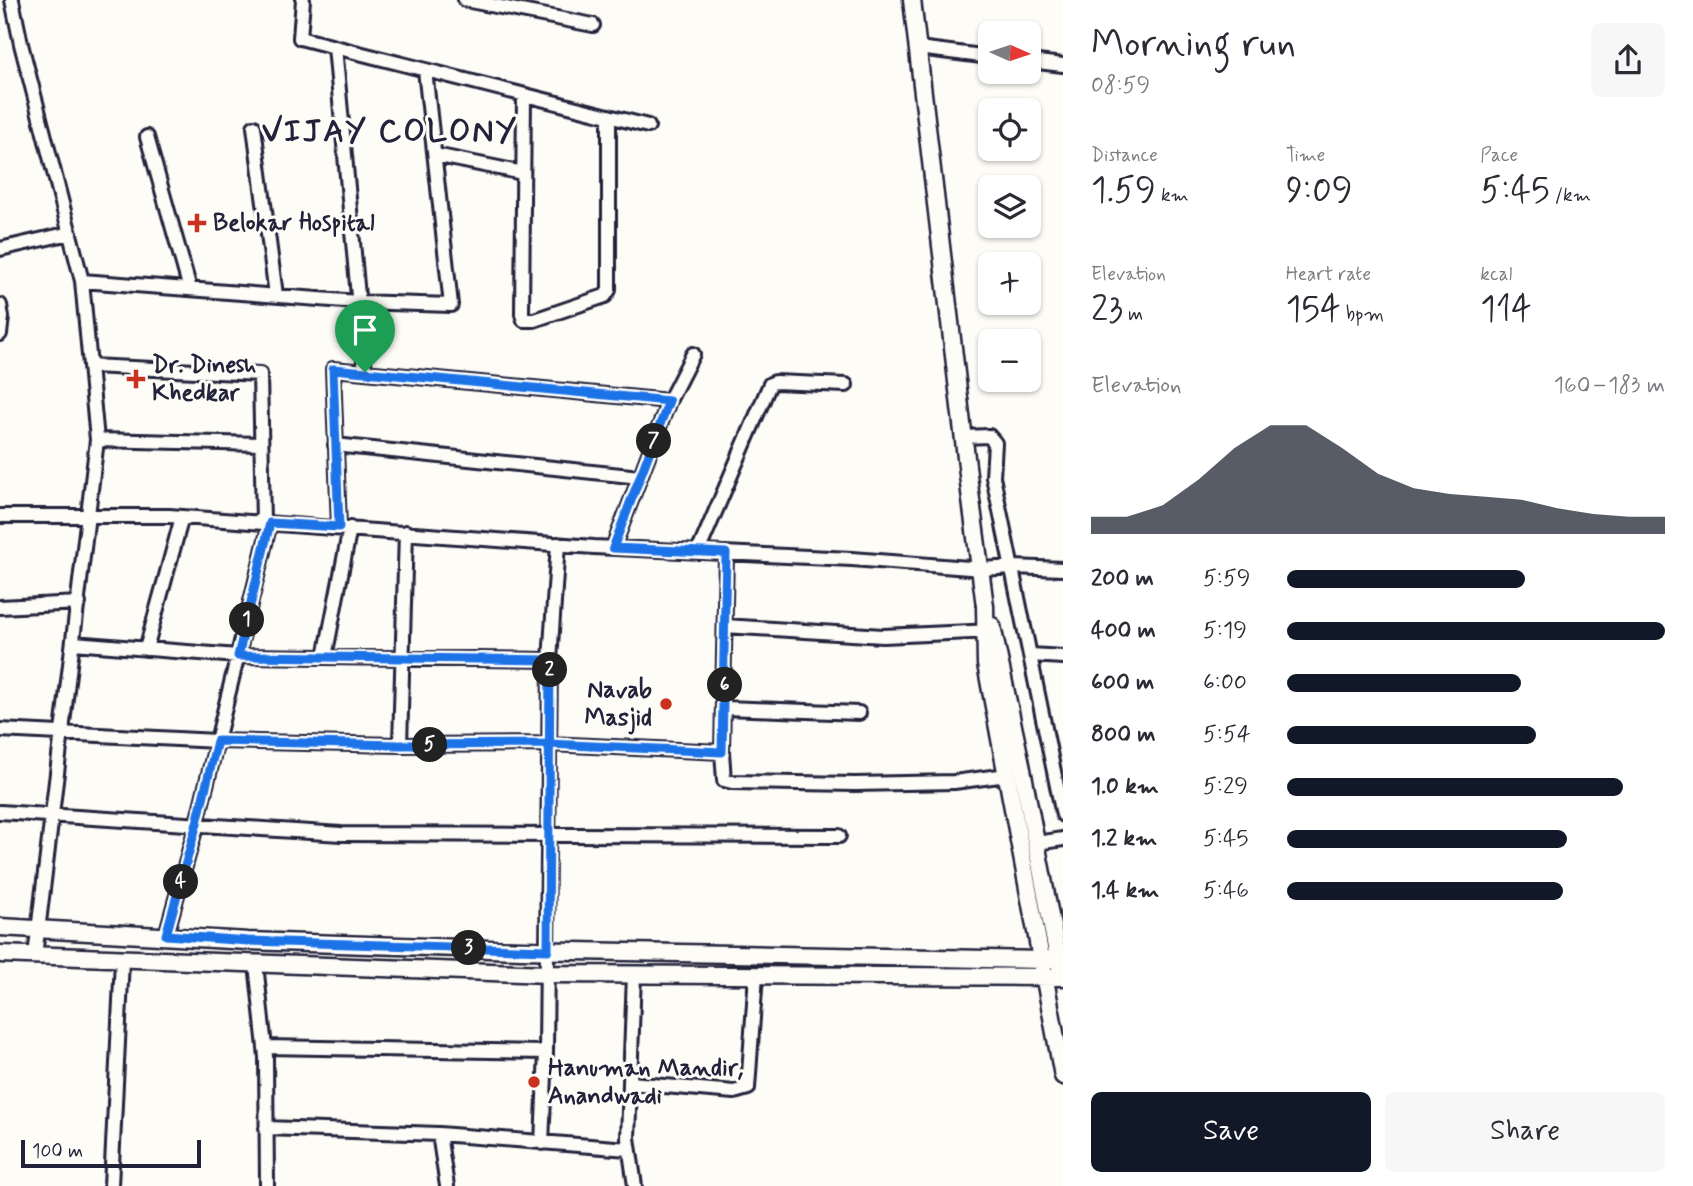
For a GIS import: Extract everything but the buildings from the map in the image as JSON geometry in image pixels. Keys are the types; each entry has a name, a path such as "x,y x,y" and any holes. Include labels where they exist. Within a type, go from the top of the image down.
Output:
{"main road":[{"path":"912,0 985,606 1037,843 1063,978"},
{"path":"989,631 986,664 1063,1076"},
{"path":"0,927 248,941 1042,968 1063,978"},
{"path":"0,954 548,974 756,975 1042,968 1060,958"}],"street":[{"path":"12,0 82,281 97,440 35,956"},
{"path":"303,0 300,38 648,127"},
{"path":"465,0 593,25"},
{"path":"335,47 365,372"},
{"path":"918,48 978,56"},
{"path":"1041,62 1063,65"},
{"path":"82,281 358,302 451,305 425,70"},
{"path":"524,95 524,320 529,321 605,296 609,290 609,117"},
{"path":"254,127 276,295"},
{"path":"146,137 190,289"},
{"path":"435,155 523,173"},
{"path":"0,249 70,233"},
{"path":"0,305 0,334"},
{"path":"613,548 669,401 693,354"},
{"path":"90,366 260,374 266,522 238,656 166,935"},
{"path":"325,657 345,528 335,445 333,369 669,401"},
{"path":"698,552 771,384 846,385"},
{"path":"964,437 989,436 995,443 993,477 1063,815"},
{"path":"97,440 261,444"},
{"path":"335,445 640,477"},
{"path":"0,516 88,514 182,517 613,548 852,559 982,569 1063,569"},
{"path":"146,649 182,517"},
{"path":"400,745 406,532"},
{"path":"542,1143 548,974 550,660 558,544"},
{"path":"726,553 725,708 722,752 723,775 727,782 855,785 954,782 1007,775"},
{"path":"0,607 79,603"},
{"path":"725,626 883,636 989,631"},
{"path":"73,643 238,656 550,660"},
{"path":"1031,655 1063,657"},
{"path":"725,708 859,713"},
{"path":"0,730 217,741 400,745 549,744 722,752"},
{"path":"0,812 341,834 839,836"},
{"path":"1037,843 1063,839"},
{"path":"111,1186 121,960"},
{"path":"256,964 265,1047 267,1186"},
{"path":"634,974 628,1149 635,1186"},
{"path":"630,1083 734,1092 748,1088 756,975"},
{"path":"265,1047 546,1052"},
{"path":"266,1128 439,1134 628,1149"},
{"path":"439,1134 447,1186"}],"place":[{"name":"Belokar Hospital","path":"197,223"},
{"name":"Dr. Dinesh Khedkar","path":"136,379"},
{"name":"Navab Masjid","path":"666,704"},
{"name":"Hanuman Mandir, Anandwadi","path":"534,1082"}],"district":[{"name":"VIJAY COLONY","path":"390,132"}],"route":[{"path":"365,372 333,369 339,527 270,523 238,656 550,660 549,744 549,797 548,822 548,950 248,941 166,935 217,741 400,745 549,744 722,752 725,708 726,553 613,548 669,401 365,372"}]}
